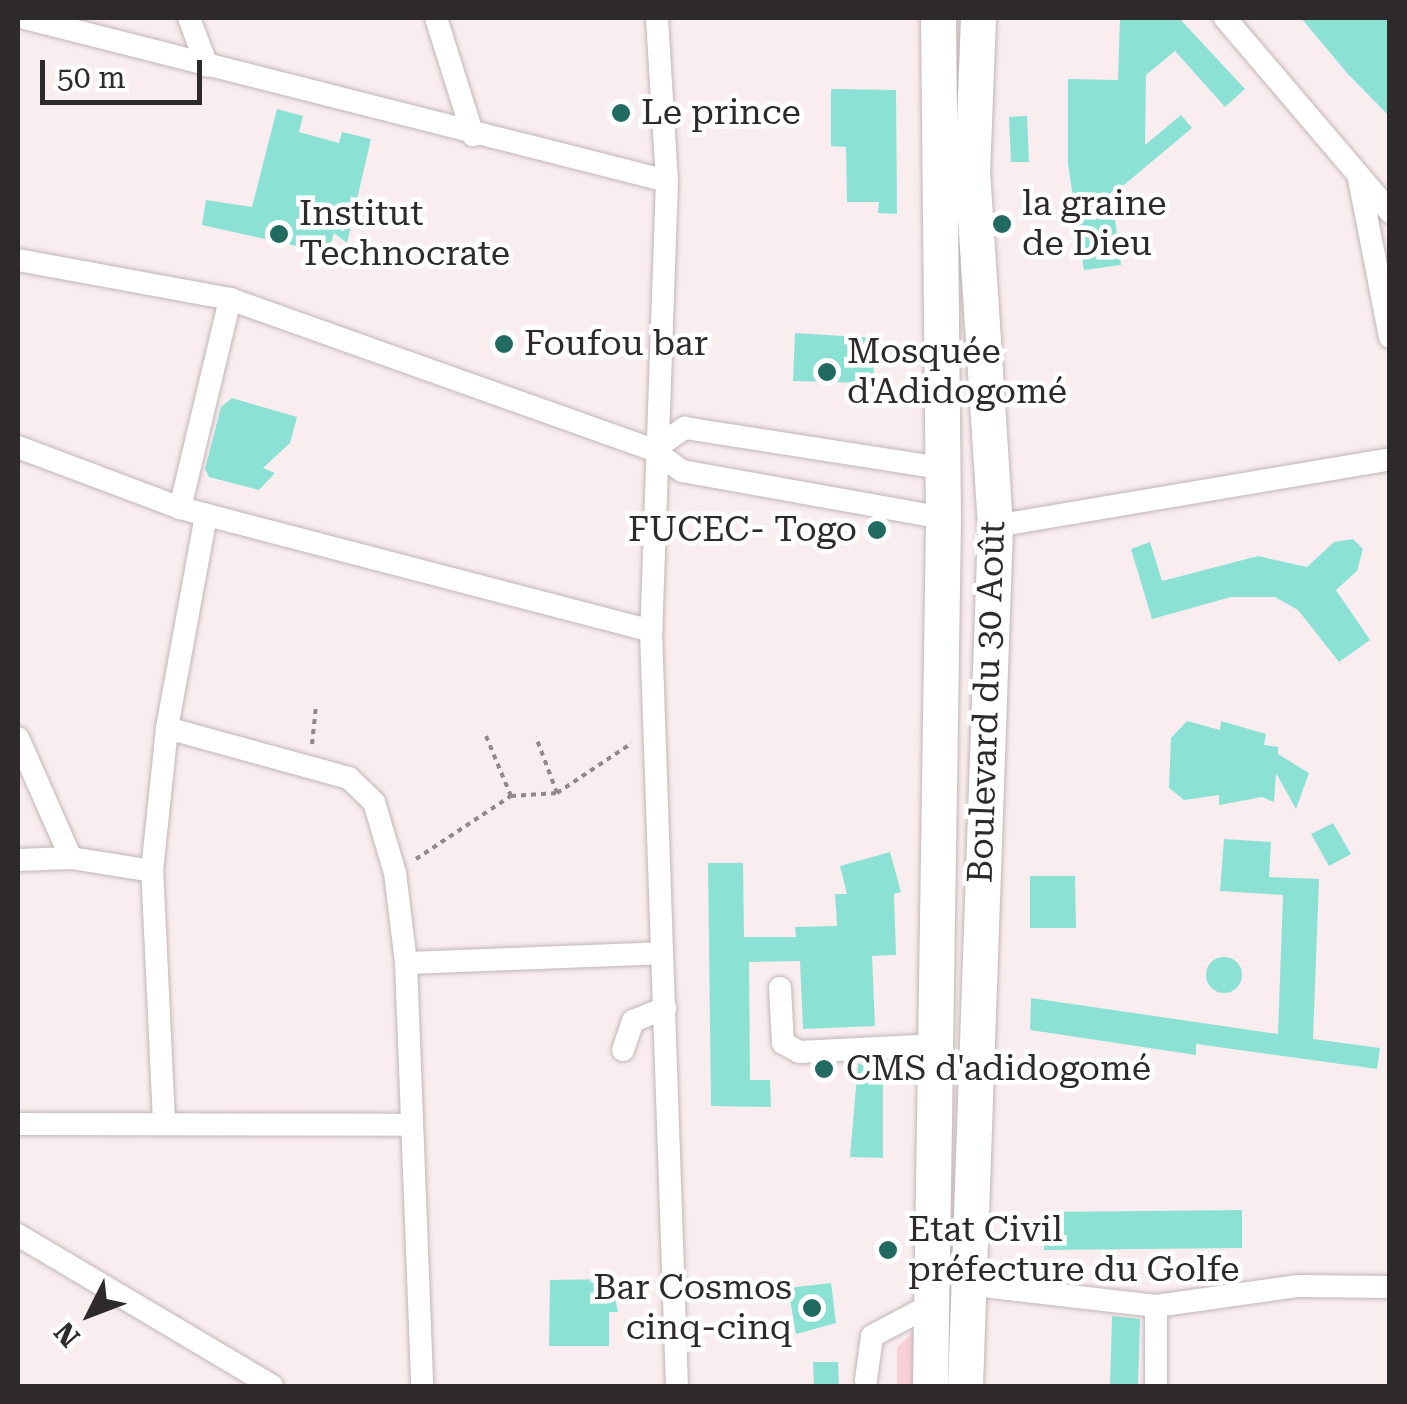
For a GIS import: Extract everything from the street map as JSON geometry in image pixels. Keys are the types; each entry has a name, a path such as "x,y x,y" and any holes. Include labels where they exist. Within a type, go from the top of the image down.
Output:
{"highway":[{"name":"Boulevard du 30 Août","path":"930,1386 944,518 940,468 938,18"},
{"name":"Boulevard du 30 Août","path":"965,1386 994,526 972,174 978,18"},
{"path":"940,468 992,474"},
{"path":"944,518 994,526"}],"street":[{"path":"25,18 473,135 667,181"},
{"path":"189,18 207,66"},
{"path":"436,18 473,135"},
{"path":"658,18 667,181 653,450 651,631 677,1386"},
{"path":"1224,18 1390,212"},
{"path":"1358,176 1390,337"},
{"path":"18,260 230,299 653,450 682,471 944,518"},
{"path":"180,508 230,299"},
{"path":"653,450 685,428 940,468"},
{"path":"18,447 180,508 651,631"},
{"path":"994,526 1390,459"},
{"path":"164,1121 152,872 167,728 206,515"},
{"path":"167,728 306,763 363,787 395,873 406,963 409,1126 422,1386"},
{"path":"18,738 71,858"},
{"path":"18,860 71,858 152,872"},
{"path":"406,963 662,954"},
{"path":"780,988 783,1043 799,1052 937,1045"},
{"path":"623,1050 633,1021 666,1008"},
{"path":"18,1124 164,1121 409,1126"},
{"path":"18,1236 272,1386"},
{"path":"966,1284 1156,1306 1299,1286 1390,1287"},
{"path":"866,1380 872,1336 931,1306"},
{"path":"1156,1306 1156,1386"}],"path":[{"path":"306,763 316,708"},
{"path":"395,873 511,796 557,793 654,723"},
{"path":"486,736 511,796"},
{"path":"536,737 557,793"}],"shaded area":[{"path":"917,1327 921,1386 897,1386 897,1348"}],"building":[{"path":"1120,18 1179,18 1245,89 1225,107 1175,51 1146,75 1145,145 1181,115 1192,128 1112,195 1121,265 1084,270 1068,164 1068,79 1118,80"},
{"path":"1301,18 1390,18 1390,117 1347,73"},
{"path":"831,89 896,90 897,214 878,213 879,202 847,202 846,147 831,146"},
{"path":"277,109 303,116 299,132 339,143 342,132 371,139 347,243 334,233 328,253 202,225 206,200 252,207"},
{"path":"1027,116 1029,162 1011,162 1009,117"},
{"path":"795,333 875,338 873,383 793,381"},
{"path":"232,398 297,417 290,443 263,468 275,473 259,490 209,477 205,469 221,407"},
{"path":"1353,539 1363,549 1357,571 1336,590 1370,640 1339,662 1298,610 1275,597 1231,597 1152,619 1131,549 1150,542 1162,581 1258,556 1307,567 1334,542"},
{"path":"1187,721 1220,730 1221,721 1266,734 1264,745 1278,747 1278,754 1309,773 1296,809 1276,773 1274,802 1262,797 1219,805 1219,795 1184,800 1169,788 1171,738"},
{"path":"1333,823 1351,854 1329,866 1311,834"},
{"path":"1224,839 1271,842 1269,877 1319,879 1313,1039 1380,1048 1377,1069 1196,1044 1196,1055 1030,1030 1031,998 1278,1034 1283,895 1220,891"},
{"path":"890,852 901,892 894,894 896,955 872,956 875,1026 803,1029 800,961 749,962 750,1080 770,1080 771,1107 711,1106 708,863 743,863 744,937 796,937 795,927 837,926 835,894 847,894 840,866"},
{"path":"1030,876 1075,876 1076,928 1030,928"},
{"path":"1224,957 1237,962 1242,975 1237,988 1224,993 1211,988 1206,975 1211,962"},
{"path":"883,1063 883,1158 850,1157 858,1064"},
{"path":"1242,1210 1242,1248 1044,1250 1044,1212"},
{"path":"611,1279 618,1312 609,1312 609,1346 549,1346 550,1280"},
{"path":"831,1283 836,1323 796,1334 788,1288"},
{"path":"1112,1316 1140,1319 1138,1386 1110,1386"},
{"path":"813,1362 838,1362 839,1386 814,1386"}],"place":[{"name":"Le prince","path":"621,113"},
{"name":"la graine de Dieu","path":"1002,224"},
{"name":"Institut Technocrate","path":"279,234"},
{"name":"Foufou bar","path":"504,344"},
{"name":"Mosquée d'Adidogomé","path":"827,372"},
{"name":"FUCEC- Togo","path":"877,530"},
{"name":"CMS d'adidogomé","path":"824,1069"},
{"name":"Etat Civil préfecture du Golfe","path":"888,1250"},
{"name":"Bar Cosmos cinq-cinq","path":"812,1308"}]}
